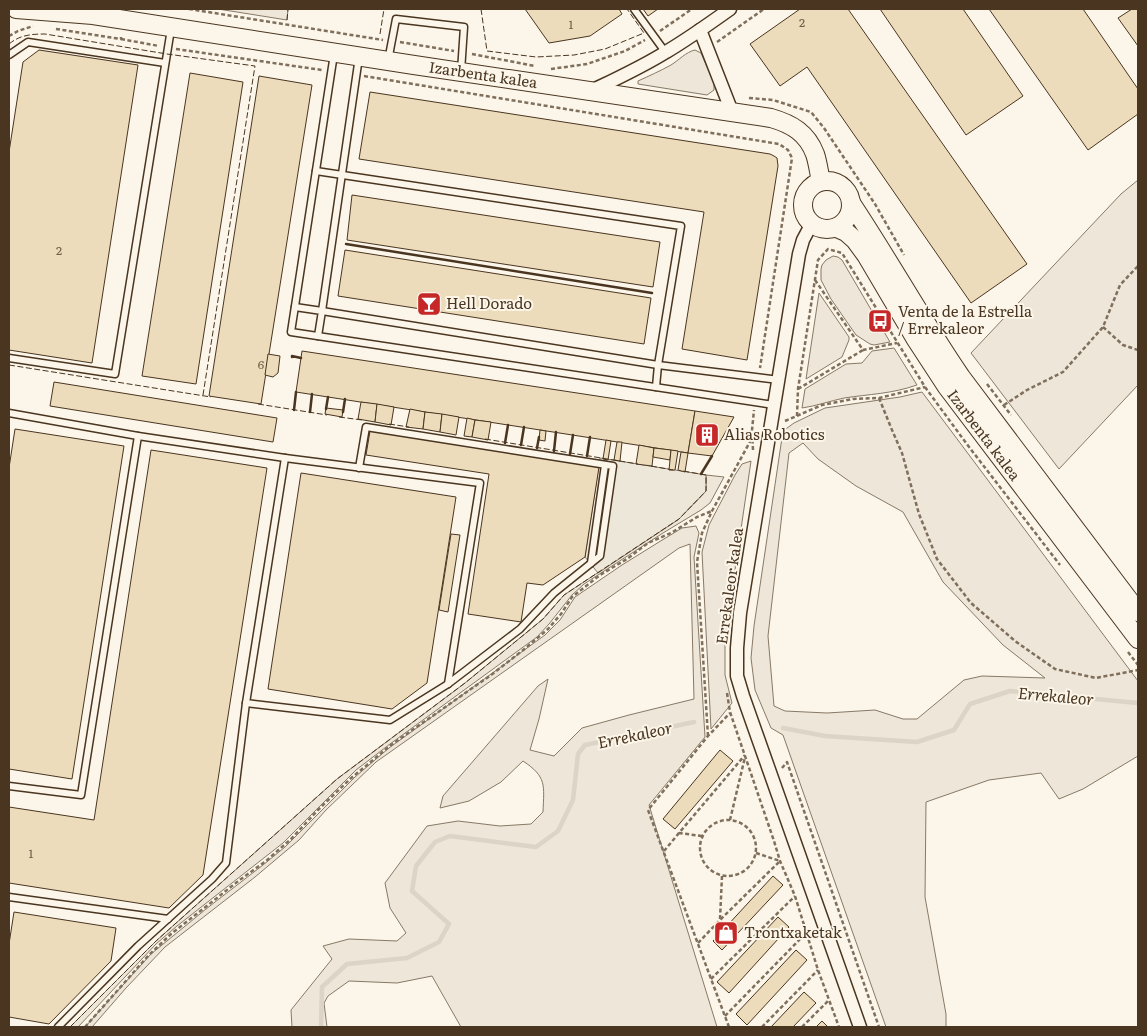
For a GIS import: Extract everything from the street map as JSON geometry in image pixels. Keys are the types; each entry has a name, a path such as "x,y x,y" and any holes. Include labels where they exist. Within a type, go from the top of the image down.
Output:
{"main road":[{"name":"Izarbenta kalea","path":"22,9 96,13 171,28 591,91 737,104 786,122 796,128 806,138 815,154 820,181"},
{"path":"820,181 837,183 849,195 851,203 849,216 845,222 837,228 828,230 819,229 811,225 804,216 802,205 804,195 811,186 820,181"},
{"name":"Izarbenta kalea","path":"851,203 961,377 1138,612"},
{"name":"Izarbenta kalea","path":"837,228 846,232 855,240 866,255 915,338 947,387 1132,644"}],"street":[{"path":"9,18 22,9"},
{"path":"591,91 666,53 730,9"},
{"path":"700,30 737,104"},
{"name":"Errekaleor kalea","path":"811,225 803,240 799,254 740,613 737,676 860,1027"}],"lane":[{"path":"634,9 666,53"},
{"path":"388,61 396,19 464,27 461,72"},
{"path":"9,358 115,374 171,28"},
{"path":"9,56 28,42 165,63"},
{"path":"334,53 291,332 775,405"},
{"path":"318,336 359,56"},
{"path":"316,171 680,226 656,388"},
{"path":"295,307 658,365 779,380"},
{"path":"9,412 138,436 285,458 480,483 448,684"},
{"path":"246,703 390,720 448,684 520,629 554,593 600,556 613,466 366,427 359,468"},
{"path":"9,786 81,795 138,436"},
{"path":"58,1027 138,946 212,879 226,863 246,703 285,458"},
{"path":"9,897 168,920"}],"path":[{"path":"189,9 462,52 540,67"},
{"path":"549,69 587,64 625,51 653,36 692,9"},
{"path":"715,43 764,9"},
{"path":"121,39 332,71"},
{"path":"357,75 779,144 788,150 792,158 759,377"},
{"path":"737,104 773,100 811,112 824,128 875,204 908,262"},
{"path":"797,416 798,390 818,260 828,249 842,252 925,387 1061,566"},
{"path":"1004,405 1027,390 1063,372 1103,327 1120,285 1138,266"},
{"path":"815,280 863,350"},
{"path":"1103,327 1123,345 1138,350"},
{"path":"798,390 863,350 897,343"},
{"path":"771,427 822,406 853,399 879,398 925,387 947,387"},
{"path":"879,398 902,453 919,514 937,559 971,603 1015,642 1055,669 1096,678 1138,670"},
{"path":"708,736 697,562 702,533 752,438 755,403"},
{"path":"84,1027 148,956 171,934 266,861 364,767 391,745 522,651 548,628 572,598 600,575 627,559 648,543 712,511"},
{"path":"1132,644 1138,665"},
{"path":"729,1027 648,810 730,712"},
{"path":"664,852 745,755 730,820"},
{"path":"778,762 781,770 787,762 879,1027"},
{"path":"722,820 730,820 739,822 747,827 756,843 756,853 748,869 740,874 722,876 707,868 702,860 700,844 702,836 707,829 722,820"},
{"path":"679,833 702,836"},
{"path":"756,853 780,861 795,896 818,970 839,1027"},
{"path":"698,944 780,861"},
{"path":"720,920 722,876"},
{"path":"711,979 795,896"},
{"path":"725,1017 806,933"},
{"path":"762,1027 818,970"},
{"path":"802,1027 829,1000"}],"shaded area":[{"path":"218,9 288,9 287,20"},
{"path":"695,50 701,53 714,83 714,90 707,95 638,84 638,81 671,65"},
{"path":"1138,180 1138,385 1059,469 971,353 1121,194"},
{"path":"833,256 842,260 890,342 874,345 856,335 831,299 821,280 821,269 826,260"},
{"path":"819,293 849,337 849,340 842,357 806,379"},
{"path":"894,348 917,385 889,392 844,398 802,408 805,389 846,364 862,363 872,351"},
{"path":"922,392 1138,681 1138,756 1083,789 1059,799 1041,773 989,780 926,802 925,897 946,1014 946,1027 886,1027 783,735 771,728 755,690 751,658 783,431 794,423 825,408","holes":["803,443 818,459 856,486 903,512 943,582 1003,645 1045,678 982,676 964,680 917,719 903,719 875,710 827,713 785,711 774,706 768,636 789,453"]},
{"path":"600,458 706,475 706,491 679,519 598,573 585,557"},
{"path":"751,461 725,646 725,675 732,703 711,729 702,552 709,525 735,475 742,464"},
{"path":"706,475 724,477 710,503 584,584 572,595 537,637 356,770 283,843 156,944 78,1027 70,1027 156,941 337,779 465,683 543,619 564,595 679,519 706,491"},
{"path":"696,526 699,533 694,557 705,737 649,805 717,1027 461,1027 432,976 397,983 349,981 328,996 324,1003 327,1027 292,1027 291,1010 332,959 323,946 349,939 397,941 406,933 390,908 385,883 427,826 458,821 500,826 531,824 543,812 544,795 542,782 536,772 523,761 501,782 469,801 440,808 443,796 538,686 548,679 530,750 554,756 582,728 694,699 690,544 679,548 376,762 326,810 299,840 165,947 92,1027 85,1027 151,954 285,847 355,777 389,748 545,635 560,620 575,597 682,528"}],"building":[{"path":"525,9 619,9 622,14 590,36 549,43"},
{"path":"643,9 658,9 648,16"},
{"path":"800,9 848,9 1027,264 971,303 807,67 780,86 750,44"},
{"path":"880,9 963,9 1023,96 966,135"},
{"path":"989,9 1083,9 1138,89 1138,114 1088,150"},
{"path":"1132,9 1138,9 1138,46 1118,18"},
{"path":"39,50 138,65 92,363 9,350 9,152 23,62"},
{"path":"190,73 243,82 196,384 142,376"},
{"path":"259,76 312,85 261,404 209,396"},
{"path":"370,92 770,154 777,158 778,166 747,360 682,349 704,212 359,159"},
{"path":"352,195 660,242 653,287 347,240"},
{"path":"345,250 651,298 644,344 338,296"},
{"path":"302,351 695,411 688,453 296,392"},
{"path":"268,354 280,356 278,373 273,377 265,375"},
{"path":"54,382 277,418 273,442 50,406"},
{"path":"361,402 377,404 375,422 358,419"},
{"path":"377,404 394,407 391,425 375,422"},
{"path":"326,408 343,410 342,417 325,414"},
{"path":"410,409 425,412 423,429 406,427"},
{"name":"Alias Robotics","path":"695,411 734,417 712,456 688,453"},
{"path":"425,412 442,414 440,432 423,429"},
{"path":"442,414 459,417 456,435 440,432"},
{"path":"467,418 475,420 472,437 464,436"},
{"path":"475,420 491,422 488,440 472,437"},
{"path":"15,429 124,446 72,779 9,769 9,468"},
{"path":"540,430 546,431 545,441 539,440"},
{"path":"370,431 599,467 585,557 543,585 527,583 521,622 468,614 489,474 366,455"},
{"path":"606,440 611,441 608,460 603,459"},
{"path":"617,442 622,442 620,461 614,460"},
{"path":"639,445 654,448 652,466 636,464"},
{"path":"654,448 671,450 670,460 653,457"},
{"path":"151,450 267,468 203,875 169,908 9,883 9,807 94,820"},
{"path":"671,450 678,451 675,470 669,470"},
{"path":"681,452 688,453 685,472 678,470"},
{"path":"301,473 456,497 427,683 392,709 268,689"},
{"path":"451,534 460,535 448,612 439,610"},
{"path":"720,750 733,761 675,829 663,819"},
{"path":"773,876 783,885 722,950 713,941"},
{"path":"14,912 116,928 111,961 49,1024 9,1017 9,944"},
{"path":"778,917 789,927 729,993 717,982"},
{"path":"796,950 807,960 747,1025 736,1014"},
{"path":"804,992 816,1003 793,1027 771,1027"},
{"path":"822,1021 828,1027 816,1027"}],"waterway":[{"name":"Errekaleor","path":"783,728 825,736 917,742 954,730 970,704 1010,691 1138,703"},
{"name":"Errekaleor","path":"321,1027 322,987 347,964 407,958 439,942 449,924 412,891 416,866 435,842 450,836 536,847 558,831 573,800 578,754 585,745 694,722"}],"fence":[{"path":"287,20 288,9"},
{"path":"380,34 384,9"},
{"path":"481,9 487,51 536,57 574,55 605,49 644,33 627,9"},
{"path":"9,44 26,36 45,34 255,66 203,395"},
{"path":"9,365 211,397"},
{"path":"258,404 327,415"},
{"path":"339,417 362,420"},
{"path":"389,424 409,427"},
{"path":"485,439 638,464"},
{"path":"651,466 673,470"},
{"path":"70,1027 156,941 337,779 465,683 543,619 564,595 679,519 706,491 706,475 683,471"}],"wall":[{"path":"346,244 652,293"},
{"path":"292,357 301,358"},
{"path":"294,410 296,392"},
{"path":"310,412 312,394"},
{"path":"326,409 328,397"},
{"path":"343,412 345,399"},
{"path":"505,443 508,425"},
{"path":"521,445 524,427"},
{"path":"554,451 556,432"},
{"path":"570,454 573,435"},
{"path":"537,448 539,437"},
{"path":"587,456 590,437"},
{"path":"701,474 712,456"}],"place":[{"name":"Hell Dorado","path":"429,304"},
{"name":"Venta de la Estrella / Errekaleor","path":"880,321"},
{"name":"Alias Robotics","path":"707,435"},
{"name":"Trontxaketak","path":"726,933"}]}
